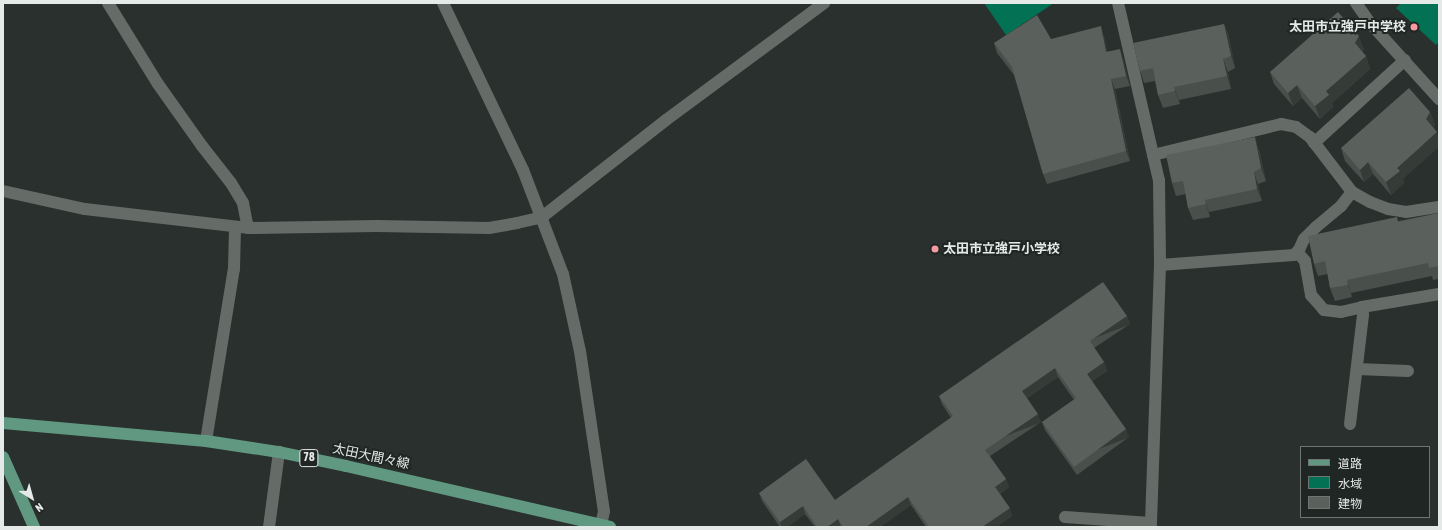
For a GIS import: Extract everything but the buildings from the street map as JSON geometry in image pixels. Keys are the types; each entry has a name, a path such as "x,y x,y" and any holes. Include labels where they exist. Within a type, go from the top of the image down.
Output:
{"main road":[{"name":"太田大間々線","path":"3,423 206,441 278,452 346,466 606,526"},
{"path":"3,457 34,527"}],"street":[{"path":"108,3 158,84 239,196 243,203 248,228"},
{"path":"443,3 523,170 564,274 580,351 606,526"},
{"path":"3,192 85,209 248,228 377,226 490,228 517,223 542,217 666,120 824,3"},
{"path":"1065,518 1151,525 1160,266 1159,180 1118,3"},
{"path":"1356,3 1370,23 1439,99"},
{"path":"1314,142 1405,60"},
{"path":"1153,155 1281,124 1296,127 1314,142 1352,192 1370,202 1388,209 1406,212 1439,206"},
{"path":"1160,266 1294,255 1308,235 1341,206 1352,192"},
{"path":"206,441 234,269 235,227"},
{"path":"1297,252 1305,261 1311,295 1324,310 1341,312 1362,306 1439,294"},
{"path":"1350,424 1364,315 1362,306"},
{"path":"1357,369 1408,371"},
{"path":"269,527 278,452"}],"water":[{"path":"984,3 1054,3 1006,35"},
{"path":"1401,3 1439,3 1439,42 1436,45 1396,8"}],"place":[{"name":"太田市立強戸中学校","path":"1414,27"},
{"name":"太田市立強戸小学校","path":"935,249"}]}
